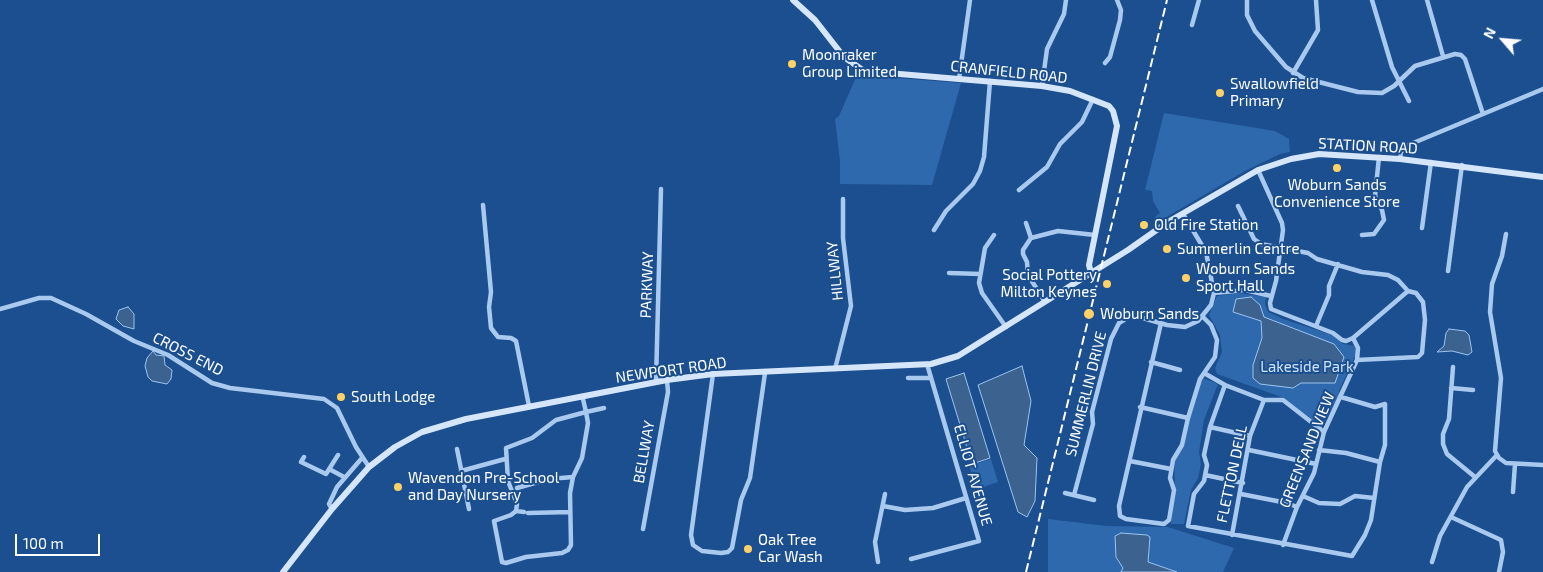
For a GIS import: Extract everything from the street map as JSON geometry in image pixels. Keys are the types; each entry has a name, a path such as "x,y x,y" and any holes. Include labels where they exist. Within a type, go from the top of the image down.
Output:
{"street":[{"name":"CRANFIELD ROAD","path":"793,0 815,20 844,57 859,69 869,72 1042,86 1070,91 1109,106 1113,111 1117,126 1089,265 1091,273"},
{"path":"960,79 970,0"},
{"path":"1042,86 1047,49 1064,14 1066,0"},
{"path":"1105,63 1110,57 1120,20 1121,10 1117,0"},
{"path":"1192,25 1199,0"},
{"path":"1247,0 1247,16 1250,23 1278,60 1293,73 1303,78 1370,94 1382,93 1416,66 1443,56 1461,55 1465,60 1483,114"},
{"path":"1293,73 1318,30 1316,0"},
{"path":"1372,0 1392,67 1409,101"},
{"path":"1427,0 1443,56"},
{"path":"934,230 946,211 973,184 980,171 984,156 990,81"},
{"path":"1400,159 1401,152 1406,146 1528,97 1543,89"},
{"path":"1020,190 1047,167 1060,144 1082,122 1093,99"},
{"name":"STATION ROAD","path":"1100,267 1183,214 1258,170 1291,158 1319,154 1379,157 1543,176"},
{"path":"1362,236 1374,234 1384,220 1382,210 1374,196 1379,157"},
{"path":"1422,228 1431,162"},
{"path":"1448,271 1462,166"},
{"path":"1258,170 1282,223 1281,249 1270,303 1271,309 1333,333 1346,341 1353,338 1408,291"},
{"name":"PARKWAY","path":"656,382 661,189"},
{"name":"HILLWAY","path":"835,369 851,306 843,238 843,199"},
{"path":"483,205 491,292 489,307 491,328 498,337 511,338 516,341 529,406"},
{"path":"1238,206 1254,239 1260,244 1308,253 1317,259 1362,272 1388,275 1398,280 1408,291 1416,293 1423,302 1425,320 1422,352 1418,357 1399,360 1383,358 1357,360 1358,348 1353,338"},
{"path":"1161,323 1140,407 1119,506 1120,516 1126,519 1164,524 1169,520 1174,490 1170,478 1173,460 1182,444 1200,379 1216,357 1217,340 1210,325 1203,317 1212,304 1214,293 1206,252 1183,214"},
{"path":"1026,223 1031,238"},
{"path":"1045,302 1028,275 1027,262 1023,254 1023,250 1031,238 1058,231 1095,235"},
{"path":"994,236 985,248 980,274 982,293 1006,327"},
{"path":"1432,562 1436,545 1467,487 1497,455 1501,378 1490,312 1492,284 1507,238"},
{"path":"1316,326 1330,295 1329,286 1338,264"},
{"name":"NEWPORT ROAD","path":"283,572 332,509 369,467 395,447 422,432 466,419 667,380 713,374 927,364 958,356 1100,267"},
{"path":"949,273 980,274"},
{"path":"1214,293 1245,290 1272,296"},
{"name":"CROSS END","path":"0,309 51,298 86,314 134,341 168,355 212,383 230,388 324,399 337,408 362,458 369,467"},
{"name":"SUMMERLIN DRIVE","path":"1074,496 1093,424 1092,412 1115,329 1124,319 1130,316 1185,326 1203,317"},
{"name":"GREENSAND VIEW","path":"1284,545 1297,507 1316,464 1324,432 1357,360"},
{"path":"1151,362 1180,370"},
{"name":"ELLIOT AVENUE","path":"911,559 978,541 927,364"},
{"path":"1453,367 1449,419 1443,434 1443,444 1447,454 1475,477"},
{"path":"713,374 691,535 693,545 702,551 721,554 728,552 732,548 741,500 750,478 765,373"},
{"path":"1204,373 1225,386 1264,400 1283,400 1324,432"},
{"path":"908,378 931,378"},
{"name":"BELLWAY","path":"642,529 668,392 667,380"},
{"path":"1225,386 1210,426 1204,454 1207,465 1204,481 1194,494 1188,526 1352,556 1365,535 1371,520 1380,462 1385,445 1385,404 1376,406 1341,397"},
{"path":"1451,388 1473,390"},
{"path":"570,512 516,511 494,521 502,562 506,563 568,550 571,546 570,493 573,477 582,458 587,438 588,423 582,396"},
{"name":"FLETTON DELL","path":"1232,535 1249,450 1250,436 1264,400"},
{"path":"1140,407 1188,418"},
{"path":"516,511 517,504 508,481 504,450 508,446 532,438 556,420 604,408"},
{"path":"1210,426 1250,436"},
{"path":"457,449 469,509"},
{"path":"1249,450 1316,464"},
{"path":"1319,450 1346,453 1380,462"},
{"path":"304,458 302,462 326,474 338,455"},
{"path":"1497,455 1506,463 1543,465"},
{"path":"332,509 329,504 344,477 362,458"},
{"path":"461,471 505,459"},
{"path":"1130,461 1171,469"},
{"path":"1513,492 1511,486 1514,464"},
{"path":"330,470 344,477"},
{"path":"1205,475 1243,483"},
{"path":"517,488 549,479 573,477"},
{"path":"878,562 876,542 885,494"},
{"path":"1064,494 1094,500"},
{"path":"1241,494 1287,502 1297,507"},
{"path":"1303,496 1319,503 1340,504 1355,496 1374,498"},
{"path":"883,506 905,510 933,508 966,498"},
{"path":"1452,517 1501,540 1503,552 1499,572"}],"green space":[{"path":"857,75 961,83 932,185 840,184 840,161 835,119 839,116"},
{"path":"1164,113 1275,131 1289,139 1290,152 1280,154 1245,171 1158,222 1155,217 1160,213 1153,201 1152,191 1145,190"},
{"name":"Lakeside Park","path":"1239,293 1266,297 1265,304 1268,312 1283,319 1332,335 1343,344 1354,346 1357,352 1339,391 1339,395 1320,431 1284,398 1217,374 1215,368 1222,352 1220,335 1209,315 1217,296"},
{"path":"1203,378 1218,384 1204,420 1199,452 1201,464 1198,478 1191,490 1184,524 1171,524 1175,486 1174,462 1183,444 1197,391"},
{"path":"991,459 998,482 977,489 969,466"},
{"path":"1048,519 1107,526 1168,527 1234,548 1223,572 1177,572 1148,562 1150,537 1116,557 1123,568 1121,572 1048,572"}],"shaded area":[{"path":"1251,297 1260,305 1264,317 1334,344 1344,357 1335,383 1301,383 1293,388 1260,384 1253,378 1253,365 1262,338 1261,321 1233,312 1236,299"},
{"path":"128,307 134,314 134,329 123,326 116,319 119,310"},
{"path":"1449,329 1465,331 1469,335 1472,352 1468,355 1452,351 1437,352 1444,346 1446,333"},
{"path":"153,351 156,355 164,356 165,365 172,370 171,379 167,384 152,381 148,377 145,366 147,358"},
{"path":"1022,366 1031,401 1024,445 1037,458 1035,501 1027,517 1018,512 978,385"},
{"path":"964,373 990,458 972,464 946,379"},
{"path":"1121,533 1147,535 1150,537 1148,562 1177,572 1121,572 1123,568 1116,557 1115,536"}],"railway":[{"path":"1026,572 1167,0"}],"place":[{"name":"Moonraker Group Limited","path":"792,64"},
{"name":"Swallowfield Primary","path":"1220,93"},
{"name":"Woburn Sands Convenience Store","path":"1337,168"},
{"name":"Old Fire Station","path":"1144,225"},
{"name":"Summerlin Centre","path":"1167,249"},
{"name":"Woburn Sands Sport Hall","path":"1186,278"},
{"name":"Social Pottery Milton Keynes","path":"1107,284"},
{"name":"Woburn Sands","path":"1089,314"},
{"name":"South Lodge","path":"341,397"},
{"name":"Wavendon Pre-School and Day Nursery","path":"398,487"},
{"name":"Oak Tree Car Wash","path":"748,549"}]}
